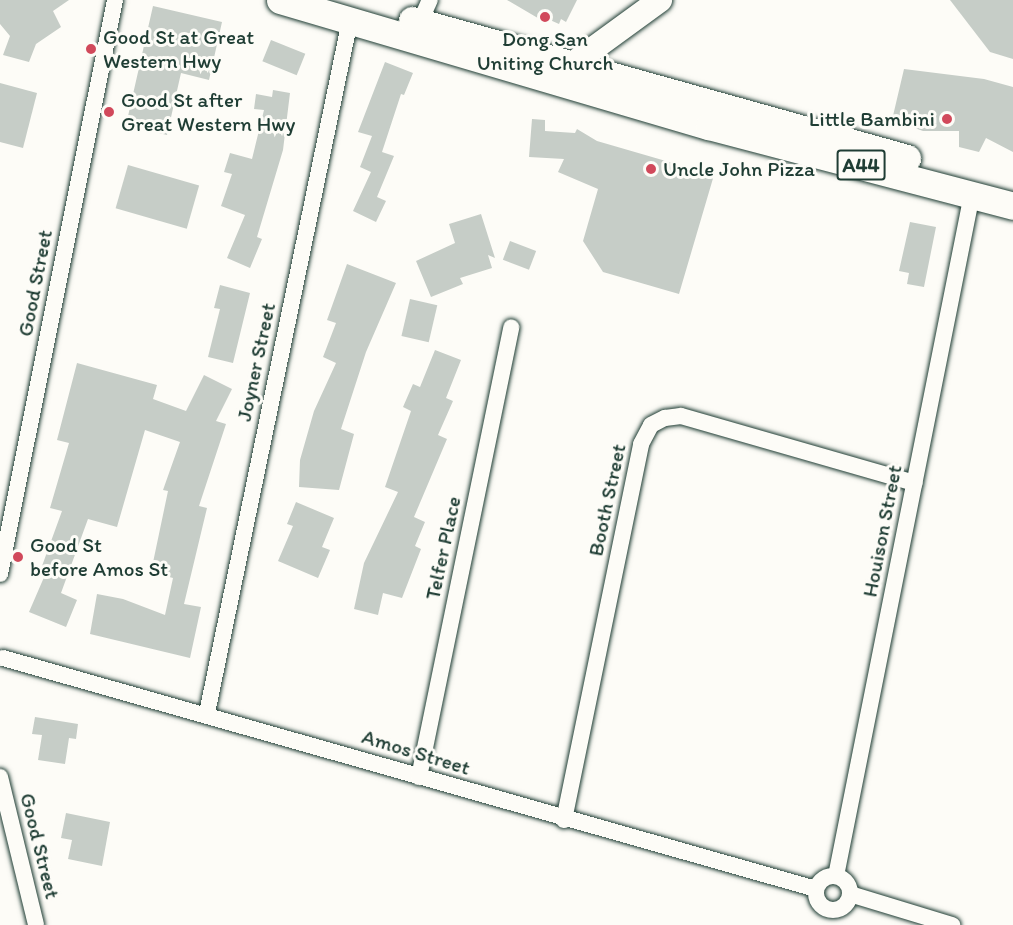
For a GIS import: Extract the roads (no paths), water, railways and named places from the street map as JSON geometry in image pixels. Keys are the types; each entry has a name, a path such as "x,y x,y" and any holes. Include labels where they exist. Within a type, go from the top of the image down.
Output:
{"highway":[{"name":"A44","path":"280,0 349,10 425,11 572,65 1013,188"},
{"name":"A44","path":"349,10 550,81 1013,206"}],"main road":[{"path":"550,81 660,0"}],"street":[{"name":"Good Street","path":"0,574 115,0"},
{"name":"Joyner Street","path":"207,713 349,10"},
{"name":"Houison Street","path":"836,876 972,194"},
{"name":"Telfer Place","path":"419,777 511,327"},
{"name":"Booth Street","path":"564,820 641,444 651,425 665,418 681,416 915,483"},
{"name":"Amos Street","path":"1,656 207,713 564,820 816,889"},
{"name":"Good Street","path":"0,777 36,925"},
{"path":"836,876 848,885 850,894 841,908 828,918 817,900 816,889 821,880 836,876"},
{"path":"850,894 952,925"}],"place":[{"name":"Dong San Uniting Church","path":"545,17"},
{"name":"Good St at Great Western Hwy","path":"91,49"},
{"name":"Good St after Great Western Hwy","path":"109,112"},
{"name":"Little Bambini","path":"947,119"},
{"name":"Uncle John Pizza","path":"651,169"},
{"name":"Good St before Amos St","path":"18,557"}]}
